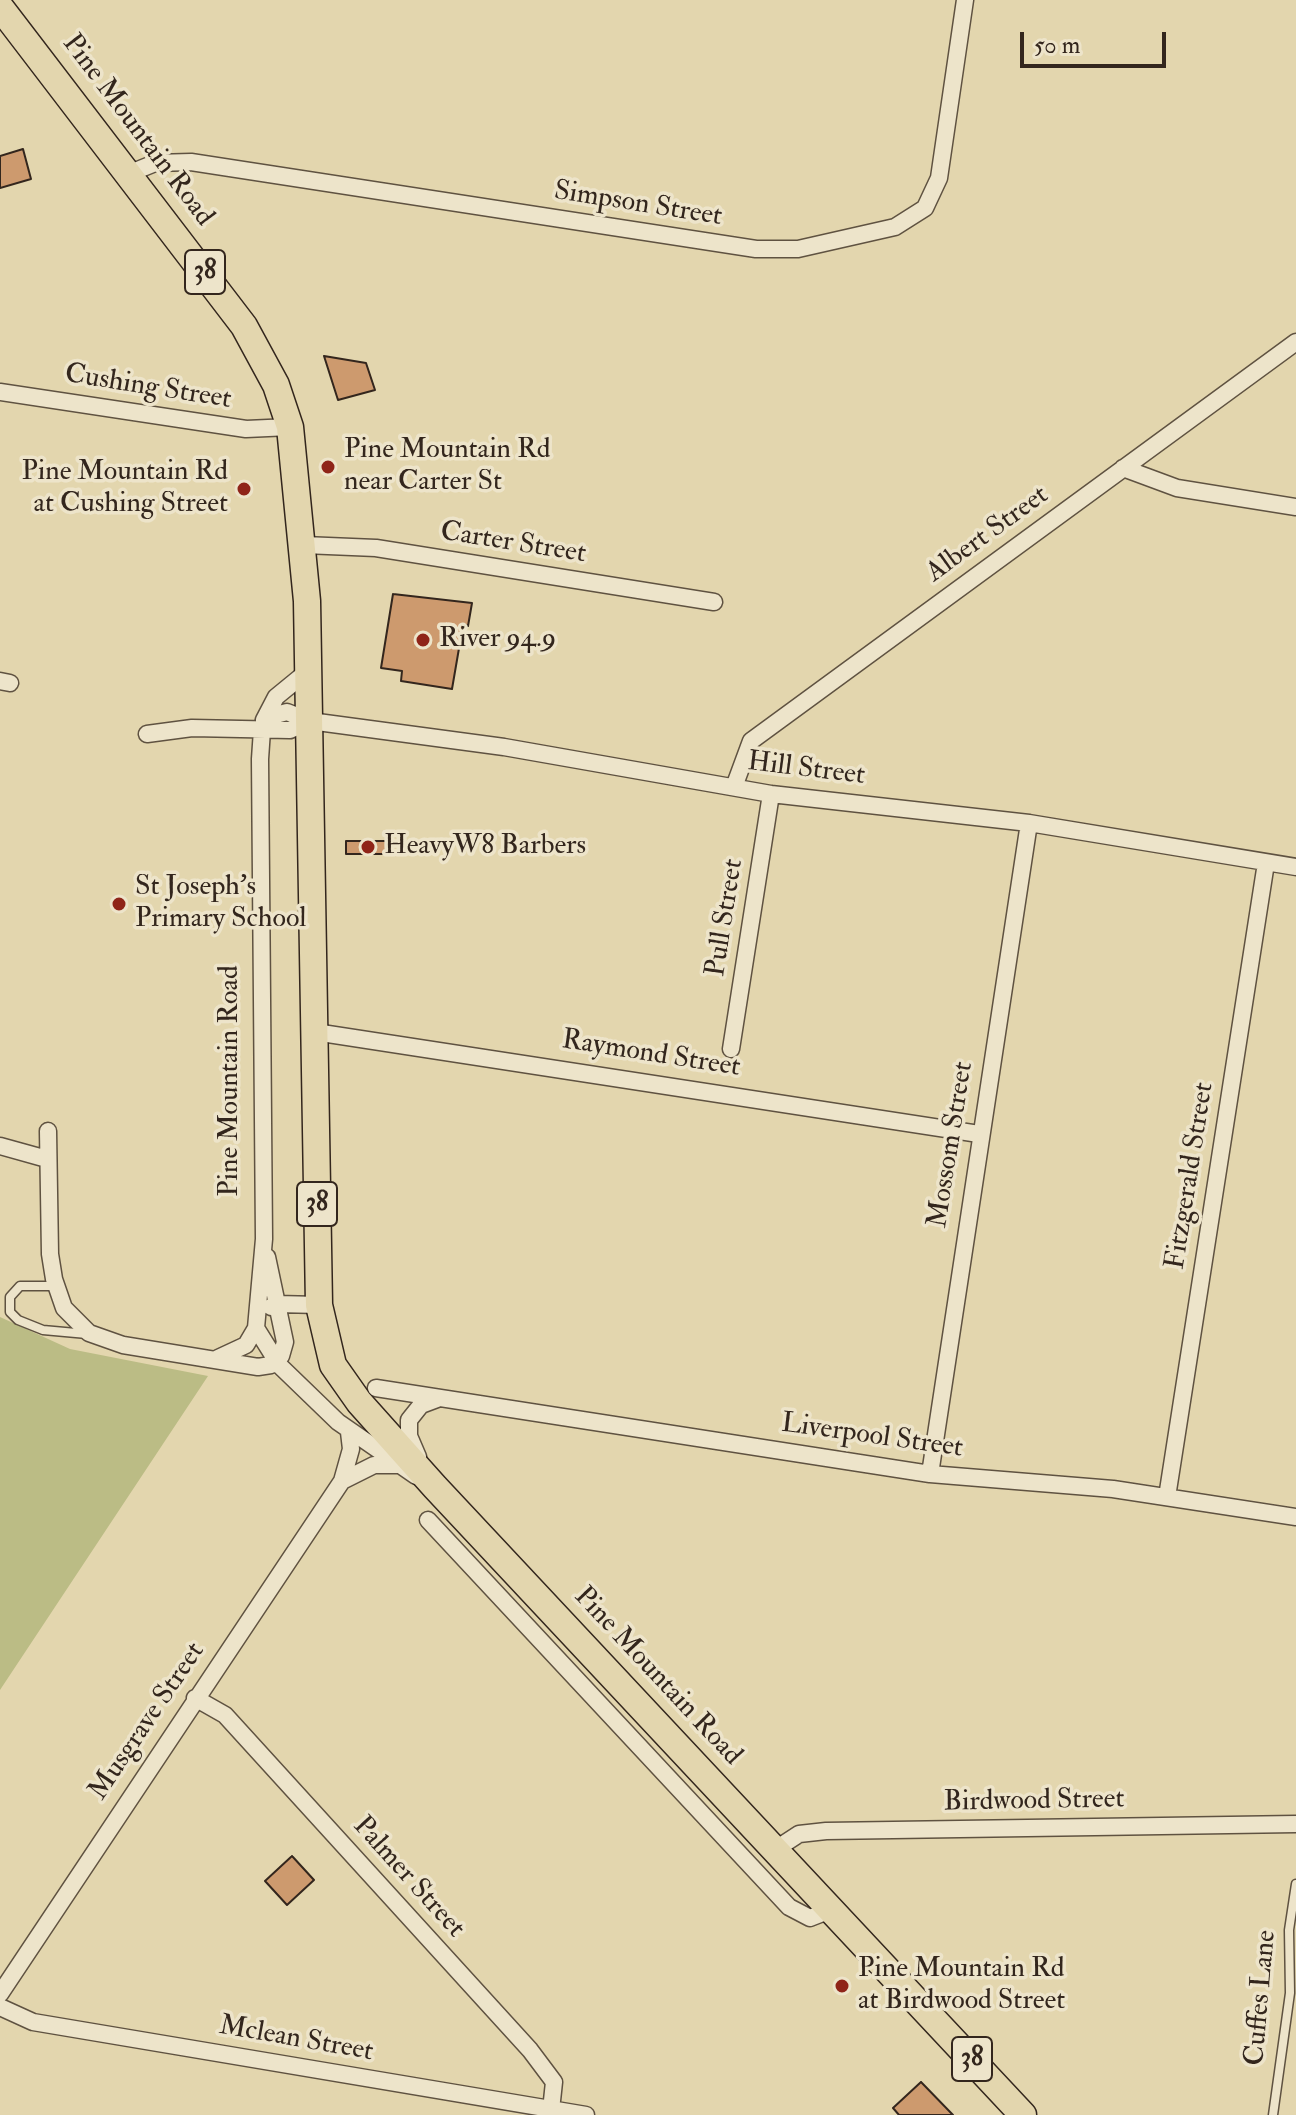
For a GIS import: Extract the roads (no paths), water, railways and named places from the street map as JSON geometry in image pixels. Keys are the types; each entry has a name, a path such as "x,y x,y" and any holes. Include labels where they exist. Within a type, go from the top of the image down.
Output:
{"main road":[{"name":"Pine Mountain Road","path":"0,7 244,326 271,373 290,427 304,545 309,670 319,1305 328,1352 339,1374 368,1413 435,1487 1023,2115"},
{"name":"Pine Mountain Road","path":"0,24 24,37"}],"street":[{"name":"Simpson Street","path":"128,174 155,163 191,162 756,249 798,249 895,227 925,208 939,178 965,0"},
{"name":"Albert Street","path":"734,787 751,741 1296,342"},
{"name":"Cushing Street","path":"0,392 246,429 290,427"},
{"path":"1123,468 1177,488 1296,507"},
{"name":"Carter Street","path":"304,545 376,548 714,602"},
{"path":"262,728 272,702 309,670"},
{"path":"262,728 268,717 287,712 310,721"},
{"name":"Hill Street","path":"310,721 504,747 771,794 1029,823 1296,867"},
{"path":"147,734 183,728 262,728"},
{"name":"Pine Mountain Road","path":"262,728 264,1239 256,1322 275,1361 349,1432 435,1487"},
{"name":"Pull Street","path":"731,1049 771,794"},
{"name":"Mossom Street","path":"930,1474 979,1134 1029,823"},
{"name":"Fitzgerald Street","path":"1167,1497 1266,863"},
{"name":"Raymond Street","path":"315,1032 979,1134"},
{"path":"48,1131 50,1254 55,1286 68,1314 95,1336 123,1345 261,1367 275,1361"},
{"path":"0,1146 47,1159"},
{"name":"Pine Mountain Road","path":"264,1239 285,1345 275,1361"},
{"path":"217,1358 242,1348 256,1322 277,1304 319,1305"},
{"name":"Liverpool Street","path":"376,1388 930,1474 1167,1497 1296,1517"},
{"path":"435,1487 411,1444 407,1427 418,1407 427,1401 443,1399"},
{"name":"Musgrave Street","path":"0,1994 342,1481 351,1449 349,1432"},
{"path":"342,1481 374,1465 398,1465"},
{"path":"428,1520 789,1907 810,1918 833,1909"},
{"name":"Palmer Street","path":"195,1698 225,1715 530,2050 554,2082 551,2110"},
{"name":"Birdwood Street","path":"776,1849 799,1834 826,1831 1296,1824"},
{"name":"Mclean Street","path":"0,2007 33,2022 586,2115"}],"lane":[{"path":"55,1286 20,1286 9,1298 11,1314 20,1322 43,1330 95,1336"},
{"name":"Cuffes Lane","path":"1273,2115 1290,1993 1289,1930 1296,1884"}],"place":[{"name":"Pine Mountain Rd near Carter St","path":"328,467"},
{"name":"Pine Mountain Rd at Cushing Street","path":"244,489"},
{"name":"River 94.9","path":"423,640"},
{"name":"HeavyW8 Barbers","path":"368,847"},
{"name":"St Joseph's Primary School","path":"119,904"},
{"name":"Pine Mountain Rd at Birdwood Street","path":"842,1986"}]}
